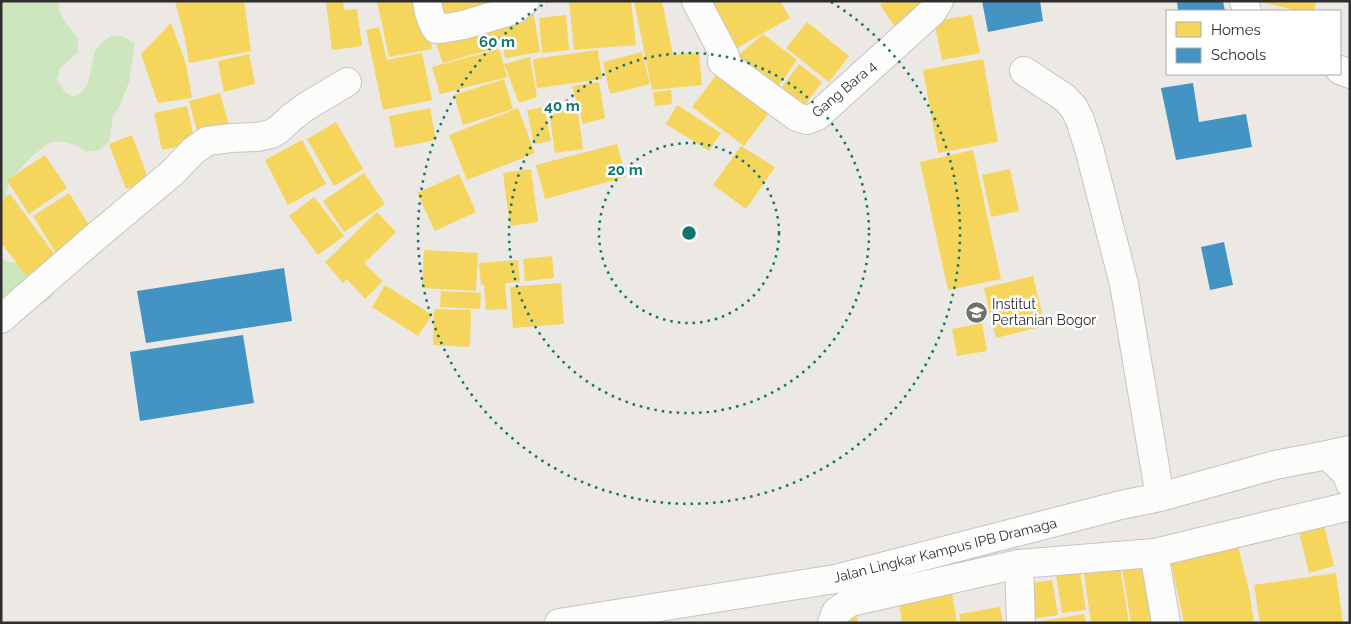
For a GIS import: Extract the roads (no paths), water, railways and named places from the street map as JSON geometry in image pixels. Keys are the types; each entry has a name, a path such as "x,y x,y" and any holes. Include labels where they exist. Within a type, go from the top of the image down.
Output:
{"street":[{"path":"427,1 433,24 436,29 441,29 463,25 516,9 525,1"},
{"name":"Gang Bara 4","path":"696,1 725,56 722,62 797,118 807,120 816,116 932,12 939,1"},
{"path":"1024,71 1065,98 1074,108 1088,144 1124,284 1160,496"},
{"path":"1,319 172,173 193,151 208,141 271,134 306,106 347,82"},
{"path":"1338,452 1350,484"},
{"name":"Jalan Lingkar Kampus IPB Dramaga","path":"559,623 835,579 1275,466 1338,452"},
{"path":"832,623 836,612 850,602 1019,564 1154,553 1350,506"},
{"path":"1154,553 1166,623"},
{"path":"1019,564 1021,623"}],"place":[{"name":"Institut Pertanian Bogor","path":"976,312"}]}
